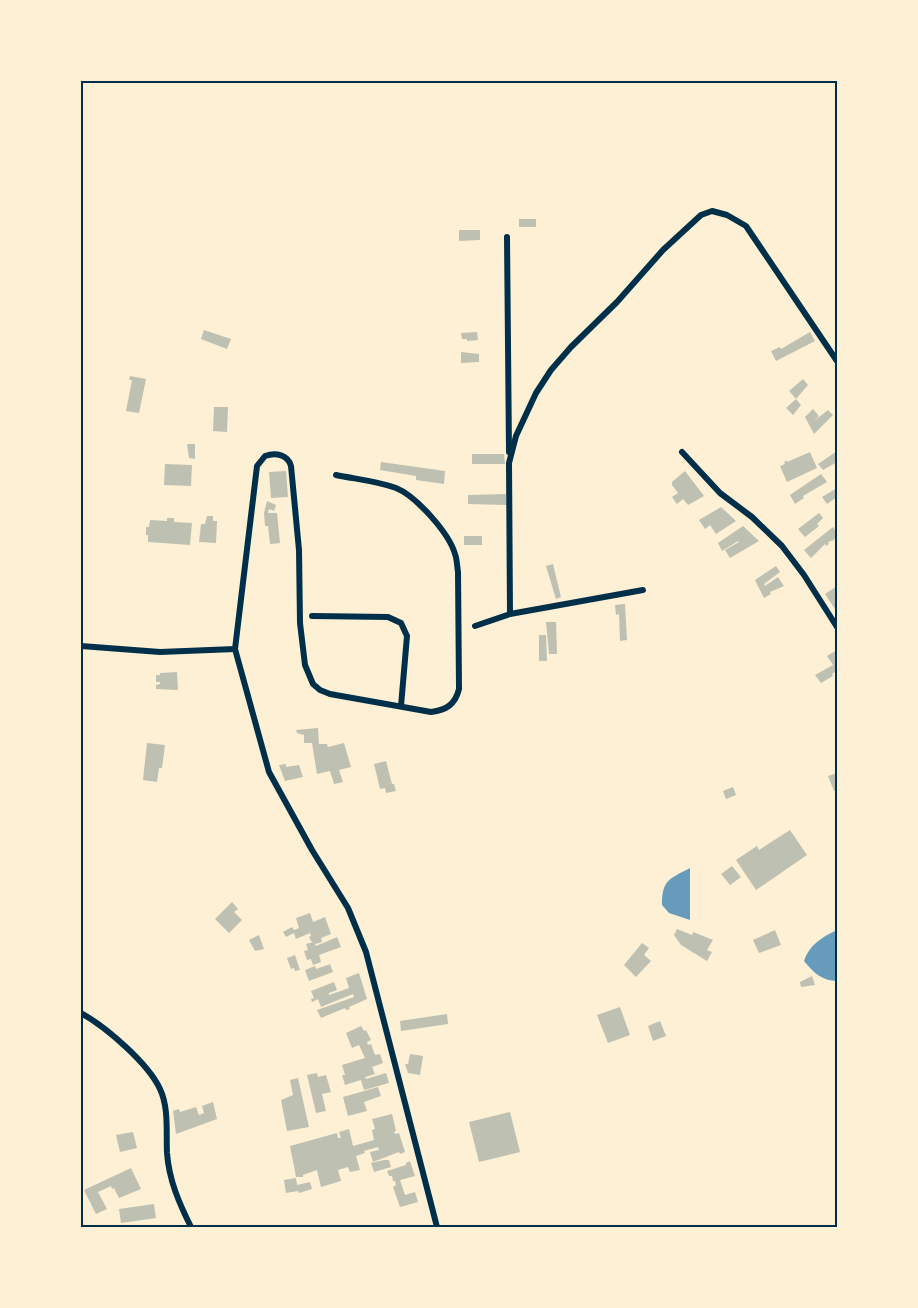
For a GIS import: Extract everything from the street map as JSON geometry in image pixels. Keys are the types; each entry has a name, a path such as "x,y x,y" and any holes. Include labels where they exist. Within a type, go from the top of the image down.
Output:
{"street":[{"path":"509,463 516,436 536,393 551,370 617,302 663,250 701,215 712,211 727,214 746,226 837,361"},
{"path":"507,237 510,614"},
{"path":"681,452 720,493 752,517 782,546 804,575 837,627"},
{"path":"336,476 398,489 412,498 448,538 455,553 458,572 459,677 457,697 452,705 443,711 431,712 330,694 320,690 308,676 300,623 299,550 291,466 290,460 276,454 265,456 257,466 235,649 269,772 312,850 348,908 366,952 437,1227"},
{"path":"475,626 510,614 644,590"},
{"path":"312,616 388,616 401,623 407,636 401,706"},
{"path":"81,646 160,652 235,649"},
{"path":"81,1013 96,1022 140,1060 161,1089 166,1116 167,1154 174,1191 190,1227"}],"water":[{"path":"690,868 690,920 669,913 662,905 662,897 668,881"},
{"path":"837,930 837,981 818,975 804,961 809,950 817,942"}],"building":[{"path":"519,219 536,219 536,227 519,227"},
{"path":"459,230 480,230 480,240 459,241"},
{"path":"204,330 231,339 227,349 201,339"},
{"path":"477,332 478,340 462,339 461,333"},
{"path":"810,332 815,341 776,361 771,351 780,347 781,349"},
{"path":"461,352 479,354 479,362 461,363"},
{"path":"130,376 146,379 139,413 126,411 132,380 129,380"},
{"path":"803,379 808,385 796,399 789,391"},
{"path":"796,399 801,405 793,415 786,408"},
{"path":"214,407 228,407 227,432 213,431"},
{"path":"813,409 819,416 814,421 828,410 833,415 814,434 805,417"},
{"path":"187,444 195,444 195,459 189,458"},
{"path":"837,451 837,462 823,470 818,464"},
{"path":"810,452 817,468 787,482 780,466 787,460 787,462"},
{"path":"472,454 504,454 505,464 472,464"},
{"path":"381,462 445,471 444,484 416,480 416,476 380,470"},
{"path":"165,464 192,465 191,486 164,485"},
{"path":"286,471 288,497 271,498 269,472"},
{"path":"685,471 704,496 688,505 683,499 677,504 672,497 678,493 672,482"},
{"path":"821,474 827,482 803,496 804,498 795,504 790,495"},
{"path":"837,488 837,497 827,504 822,497"},
{"path":"506,494 506,505 468,504 468,495"},
{"path":"267,501 276,505 274,511 269,509 268,513 277,513 280,543 270,544 264,513"},
{"path":"721,507 736,521 716,534 710,525 705,529 699,520"},
{"path":"819,513 823,518 817,524 819,526 805,537 798,529"},
{"path":"207,516 213,516 213,521 217,521 216,543 199,542 201,524 205,524"},
{"path":"167,518 174,518 174,522 192,523 190,545 148,542 146,527 149,527 150,520 167,521"},
{"path":"743,526 759,541 730,558 725,550 739,542 722,551 718,543"},
{"path":"833,527 837,533 834,540 828,542 826,546 825,544 811,558 804,550"},
{"path":"464,536 482,536 482,545 464,545"},
{"path":"553,564 561,597 556,599 546,566"},
{"path":"776,566 780,572 764,584 765,586 778,577 784,586 770,592 771,594 764,598 755,580"},
{"path":"837,586 837,612 825,594"},
{"path":"625,604 627,640 620,641 619,614 616,615 615,605"},
{"path":"546,622 556,622 557,654 549,654"},
{"path":"539,635 546,635 547,661 539,661"},
{"path":"837,650 837,671 821,683 815,675 833,665 827,656"},
{"path":"177,672 178,690 156,689 156,685 160,682 156,682 156,675"},
{"path":"318,728 319,744 327,744 328,747 344,743 351,767 339,770 343,782 334,784 330,771 317,774 312,743 304,743 304,735 297,733 296,730"},
{"path":"147,743 165,745 162,768 159,768 157,782 143,780"},
{"path":"386,761 396,791 386,793 385,788 380,789 374,764"},
{"path":"286,764 286,767 299,765 303,777 285,781 279,765"},
{"path":"837,773 837,790 834,791 828,776"},
{"path":"733,787 736,795 726,799 723,791"},
{"path":"790,830 807,855 756,890 736,860 757,846 759,850"},
{"path":"732,866 741,877 730,885 721,874"},
{"path":"232,902 238,909 234,912 242,920 229,933 215,919"},
{"path":"310,913 313,922 325,917 331,934 321,938 322,942 315,944 316,946 337,937 341,947 319,955 321,962 313,965 311,959 307,960 304,951 308,950 306,944 313,942 309,937 310,933 296,939 294,933 286,937 283,932 292,927 294,930 299,928 296,918"},
{"path":"677,929 692,935 693,932 713,940 707,950 712,952 707,961 681,945 674,935"},
{"path":"775,930 781,945 759,953 753,940"},
{"path":"259,935 264,949 255,951 249,940"},
{"path":"642,943 649,948 644,955 651,961 636,977 624,965"},
{"path":"295,955 300,970 295,971 294,968 291,969 287,958"},
{"path":"330,964 333,972 309,981 305,970"},
{"path":"359,973 367,999 349,1007 350,1009 345,1008 321,1018 317,1010 354,997 353,994 321,1007 318,999 312,1002 311,999 314,998 311,991 334,982 337,990 329,995 349,988 346,978"},
{"path":"812,976 815,985 801,987 800,982"},
{"path":"620,1007 630,1035 608,1043 597,1015"},
{"path":"447,1014 448,1024 401,1031 400,1021"},
{"path":"660,1021 666,1036 653,1041 648,1026"},
{"path":"361,1026 371,1040 367,1042 368,1045 371,1044 375,1055 380,1054 383,1063 372,1067 375,1074 365,1077 366,1079 386,1073 389,1083 364,1090 361,1080 345,1085 342,1075 345,1075 342,1065 365,1058 359,1045 352,1048 346,1033"},
{"path":"410,1054 423,1056 420,1075 408,1073 405,1064 408,1064"},
{"path":"317,1073 318,1077 326,1075 331,1092 322,1094 326,1111 316,1113 307,1075"},
{"path":"298,1078 309,1127 287,1131 281,1100 293,1095 290,1080"},
{"path":"378,1087 381,1096 364,1102 367,1111 348,1116 343,1097"},
{"path":"213,1102 217,1119 176,1134 173,1111 179,1109 180,1112 196,1107 199,1115 204,1113 202,1106"},
{"path":"510,1112 520,1152 479,1162 469,1122"},
{"path":"392,1114 396,1131 394,1132 399,1133 405,1152 373,1162 370,1152 379,1150 378,1147 364,1151 365,1153 356,1156 360,1170 350,1172 348,1167 338,1170 341,1181 321,1187 317,1170 303,1177 296,1177 290,1146 337,1133 338,1138 341,1138 339,1132 349,1129 353,1146 374,1140 372,1130 375,1129 372,1119"},
{"path":"133,1132 137,1148 120,1152 116,1135"},
{"path":"389,1160 391,1167 374,1172 371,1163"},
{"path":"410,1161 415,1176 400,1180 405,1195 415,1192 418,1202 400,1207 393,1187 396,1185 395,1181 387,1171 406,1165"},
{"path":"131,1168 141,1189 119,1198 111,1186 98,1192 107,1209 96,1214 84,1190"},
{"path":"296,1178 297,1185 310,1182 312,1189 299,1193 298,1191 286,1193 284,1180"},
{"path":"154,1204 156,1218 121,1223 119,1209"}]}
